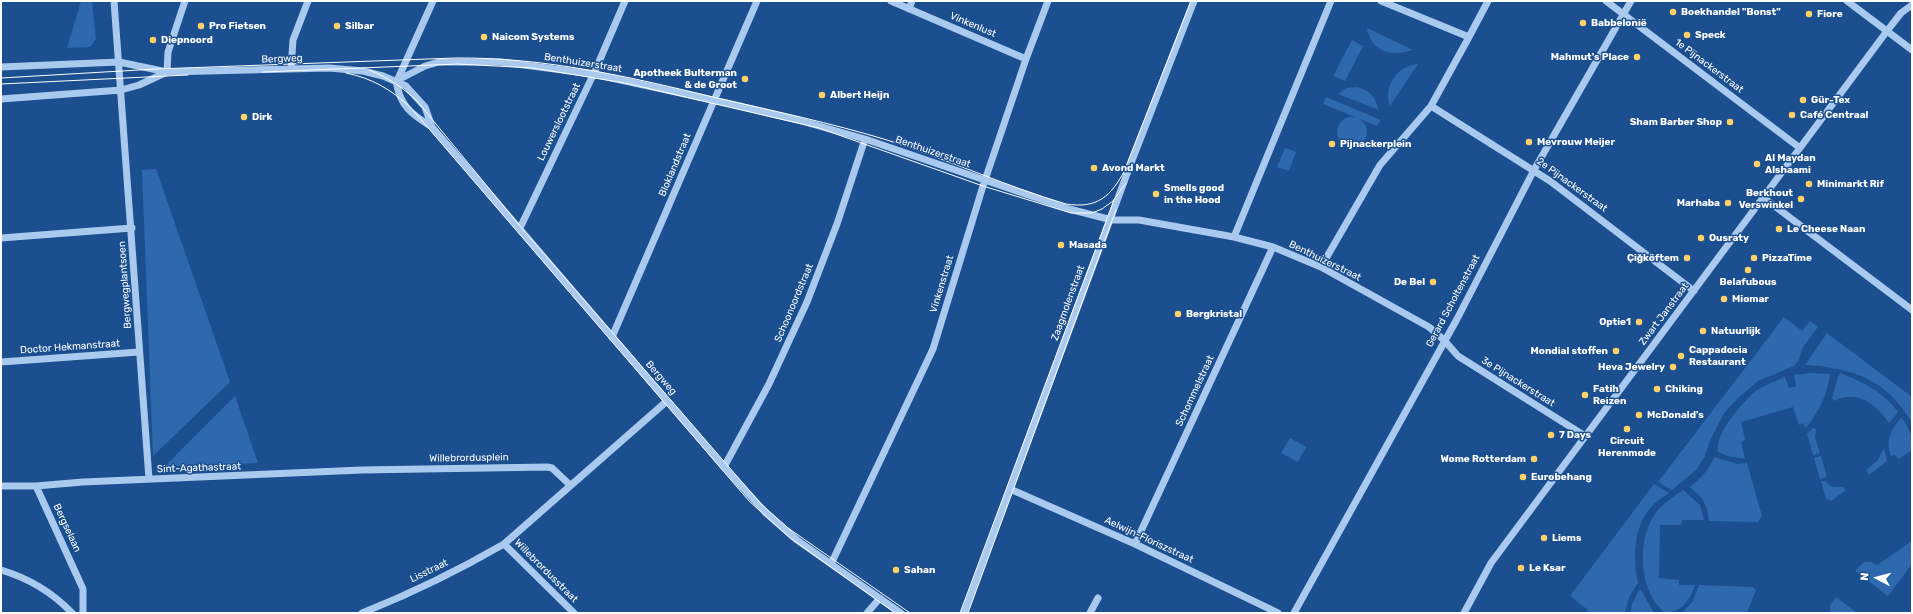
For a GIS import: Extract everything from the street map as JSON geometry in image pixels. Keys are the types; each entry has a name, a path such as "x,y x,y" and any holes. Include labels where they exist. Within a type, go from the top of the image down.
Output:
{"street":[{"name":"Bergwegplantsoen","path":"114,1 132,228 149,479"},
{"path":"167,72 168,52 185,1"},
{"path":"291,68 293,40 308,1"},
{"path":"396,81 433,1"},
{"name":"Louwerslootstraat","path":"520,228 593,74 625,1"},
{"name":"Bloklandstraat","path":"612,337 757,1"},
{"name":"Vinkenlust","path":"891,1 1026,59"},
{"path":"909,9 912,1"},
{"name":"Vinkenstraat","path":"831,564 933,349 985,180 1026,59 1048,1"},
{"name":"Zaagmolenstraat","path":"964,613 1109,220 1194,1"},
{"path":"1234,237 1331,1"},
{"path":"1381,1 1469,38"},
{"path":"1321,267 1380,165 1431,106 1488,1"},
{"name":"1e Pijnackerstraat","path":"1606,1 1800,148"},
{"name":"Gerard Scholtenstraat","path":"1294,613 1444,340 1534,170 1623,14 1632,1"},
{"path":"1847,1 1912,50"},
{"name":"Zwart Janstraat","path":"1464,613 1492,563 1585,436 1888,31 1902,14 1912,5"},
{"name":"Bergweg","path":"1,67 119,62 167,72 291,68 330,68 364,71 383,76 406,86 420,99 425,107 432,127"},
{"name":"Benthuizerstraat","path":"396,81 425,66 439,62 502,62 593,74 798,120 865,139 1069,209 1109,220 1139,220 1234,237 1273,246 1321,267 1429,327 1444,340"},
{"name":"Bergweg","path":"1,99 121,90 139,85 167,72"},
{"name":"Bergweg","path":"396,81 399,96 414,116 432,127 724,467 765,512 796,540 901,613"},
{"name":"2e Pijnackerstraat","path":"1431,106 1534,170 1631,241 1694,291"},
{"name":"Schoonoordstraat","path":"724,467 769,384 807,302 837,224 865,139"},
{"path":"1764,198 1909,307"},
{"path":"1,238 132,228"},
{"name":"Schommelstraat","path":"1135,544 1273,246"},
{"name":"3e Pijnackerstraat","path":"1444,340 1458,356 1585,436"},
{"name":"Doctor Hekmanstraat","path":"1,362 140,352"},
{"path":"504,544 667,400"},
{"name":"Willebrordusplein","path":"362,470 547,467 552,468 570,485"},
{"name":"Sint-Agathastraat","path":"36,486 149,479 362,470"},
{"path":"1,486 36,486"},
{"name":"Bergselaan","path":"36,486 83,589 83,613"},
{"name":"Aelwijn-Floriszstraat","path":"1010,489 1135,544 1278,613"},
{"name":"Lisstraat","path":"362,613 388,603 482,557 504,544"},
{"name":"Willebrordusstraat","path":"504,544 574,613"},
{"path":"1,570 31,582 66,606 72,613"},
{"path":"867,613 880,598"},
{"path":"1090,613 1098,598"}],"shaded area":[{"path":"81,1 92,1 96,39 90,47 67,48"},
{"path":"1367,28 1413,50 1398,53 1384,51 1373,43"},
{"path":"1352,40 1363,46 1345,81 1333,76"},
{"path":"1418,64 1390,106 1388,91 1394,78 1404,69"},
{"path":"1357,87 1366,90 1372,95 1379,110 1338,94 1346,88"},
{"path":"1326,97 1381,120 1377,126 1323,104"},
{"path":"1352,117 1363,121 1367,132 1363,143 1352,147 1341,143 1337,132 1341,121"},
{"path":"1285,148 1296,152 1289,171 1277,167"},
{"path":"156,169 230,382 153,456 142,170"},
{"path":"1784,317 1802,331 1810,321 1818,327 1803,347 1798,361 1794,366 1758,381 1739,397 1724,413 1709,443 1705,456 1696,470 1672,490 1658,482"},
{"path":"1827,333 1912,397 1912,424 1903,409 1892,396 1867,379 1838,369 1805,365"},
{"path":"1810,373 1830,374 1822,403 1806,428 1803,423 1799,425 1793,407 1741,422 1745,440 1741,442 1745,459 1727,456 1718,452 1720,437 1724,429 1741,405 1752,394 1763,386 1785,377 1789,388 1796,386 1794,375"},
{"path":"1840,373 1872,388 1880,393 1892,405 1898,412 1889,423 1879,410 1866,401 1851,397 1834,401 1832,398"},
{"path":"235,396 258,463 164,467"},
{"path":"1901,418 1912,436 1912,450 1899,459 1895,455 1891,456 1889,451 1889,441 1894,427"},
{"path":"1813,428 1816,429 1815,438 1820,453 1813,455 1807,434"},
{"path":"1290,438 1306,447 1298,462 1281,453"},
{"path":"1884,448 1887,461 1869,475 1866,470 1877,461"},
{"path":"1821,456 1827,477 1820,479 1814,458"},
{"path":"1714,457 1737,464 1747,463 1762,516 1758,522 1709,521 1707,509 1702,498 1690,487 1704,474"},
{"path":"1821,481 1825,481 1832,487 1843,487 1846,490 1831,501 1826,499"},
{"path":"1654,484 1669,493 1654,504 1641,523 1635,553 1638,583 1629,597 1625,613 1586,613 1588,610 1570,596"},
{"path":"1683,490 1700,505 1704,520 1682,520 1681,525 1660,525 1659,578 1679,580 1679,585 1695,585 1684,605 1675,611 1664,613 1650,593 1646,583 1643,562 1644,540 1651,520 1657,511 1666,502"},
{"path":"1912,541 1912,564 1888,596 1855,571 1864,562 1870,562 1877,565"},
{"path":"1699,585 1753,587 1756,590 1747,613 1682,613 1693,601"},
{"path":"1639,590 1641,590 1654,613 1630,613 1632,604"},
{"path":"1836,597 1857,613 1830,613 1830,605"}],"tram line":[{"path":"1123,174 1191,1"},
{"path":"1,78 156,69 455,58 521,61 620,76 845,128 909,147 1043,197 1066,204 1087,204 1102,199 1109,194 1125,170"},
{"path":"263,72 458,64 533,68 625,83 819,128 983,186 1071,213 1092,213 1102,209 1113,201 1126,183"},
{"path":"369,70 394,83 417,101 520,226 761,504 788,528 910,613"},
{"path":"346,73 364,78 389,90 411,108 749,501 789,537 895,613"},
{"path":"1,84 188,75"},
{"path":"960,613 1114,200"},
{"path":"968,613 1116,210"}],"place":[{"name":"Boekhandel \"Bonst\"","path":"1673,12"},
{"name":"Fiore","path":"1809,14"},
{"name":"Babbelonië","path":"1583,23"},
{"name":"Pro Fietsen","path":"201,26"},
{"name":"Silbar","path":"337,26"},
{"name":"Speck","path":"1687,35"},
{"name":"Naicom Systems","path":"484,37"},
{"name":"Diepnoord","path":"153,40"},
{"name":"Mahmut's Place","path":"1637,57"},
{"name":"Apotheek Bulterman & de Groot","path":"745,79"},
{"name":"Albert Heijn","path":"822,95"},
{"name":"Gür-Tex","path":"1803,100"},
{"name":"Café Centraal","path":"1792,115"},
{"name":"Dirk","path":"244,117"},
{"name":"Sham Barber Shop","path":"1730,122"},
{"name":"Mevrouw Meijer","path":"1529,142"},
{"name":"Pijnackerplein","path":"1332,144"},
{"name":"Al Maydan Alshaami","path":"1757,164"},
{"name":"Avond Markt","path":"1094,168"},
{"name":"Minimarkt Rif","path":"1809,184"},
{"name":"Smells good in the Hood","path":"1156,194"},
{"name":"Berkhout Verswinkel","path":"1801,199"},
{"name":"Marhaba","path":"1728,203"},
{"name":"Le Cheese Naan","path":"1779,229"},
{"name":"Ousraty","path":"1701,238"},
{"name":"Masada","path":"1061,245"},
{"name":"Çiğköftem","path":"1687,258"},
{"name":"PizzaTime","path":"1754,258"},
{"name":"Belafubous","path":"1748,270"},
{"name":"De Bel","path":"1433,282"},
{"name":"Miomar","path":"1724,299"},
{"name":"Bergkristal","path":"1178,314"},
{"name":"Optie1","path":"1639,322"},
{"name":"Natuurlijk","path":"1703,331"},
{"name":"Mondial stoffen","path":"1616,351"},
{"name":"Cappadocia Restaurant","path":"1681,356"},
{"name":"Heva Jewelry","path":"1673,367"},
{"name":"Chiking","path":"1657,389"},
{"name":"Fatih Reizen","path":"1585,395"},
{"name":"McDonald's","path":"1639,415"},
{"name":"Circuit Herenmode","path":"1627,429"},
{"name":"7 Days","path":"1551,435"},
{"name":"Wome Rotterdam","path":"1534,459"},
{"name":"Eurobehang","path":"1523,477"},
{"name":"Liems","path":"1544,538"},
{"name":"Le Ksar","path":"1521,568"},
{"name":"Sahan","path":"896,570"}]}
